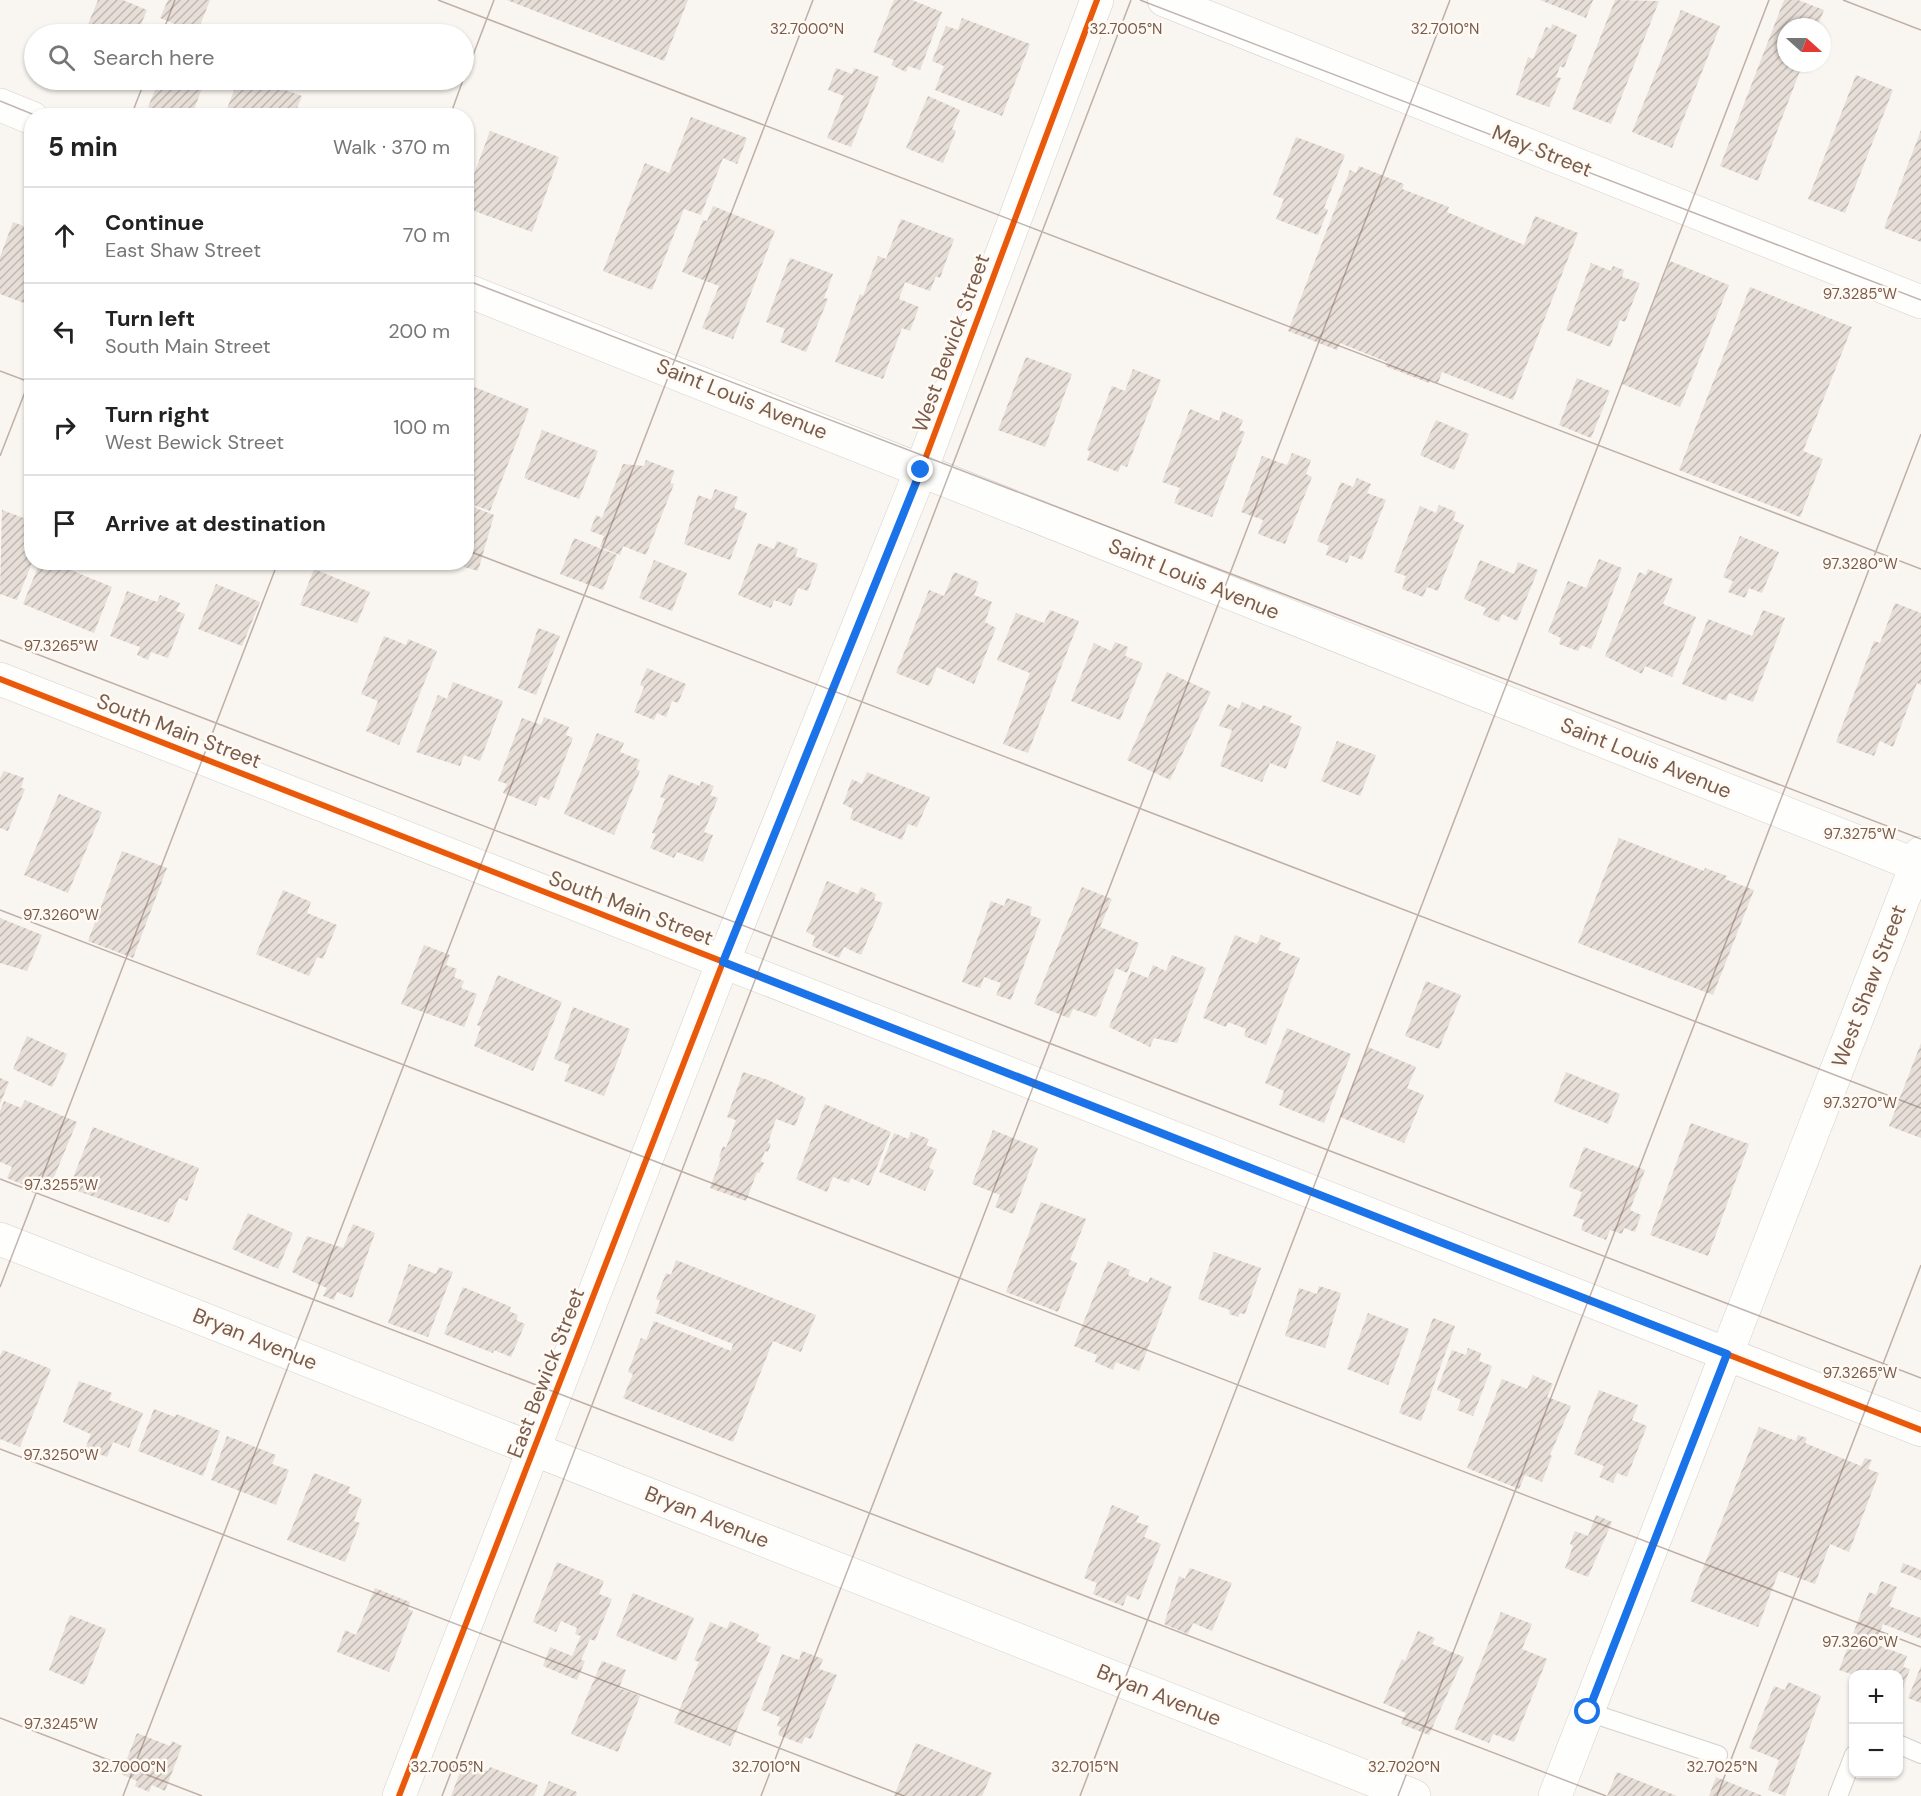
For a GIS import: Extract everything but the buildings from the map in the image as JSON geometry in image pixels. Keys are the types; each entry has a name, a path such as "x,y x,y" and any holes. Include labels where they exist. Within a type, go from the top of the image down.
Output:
{"street":[{"name":"West Bewick Street","path":"723,962 921,470 1097,0"},
{"name":"May Street","path":"1164,0 1921,302"},
{"path":"0,105 24,115"},
{"name":"Saint Louis Avenue","path":"474,293 1920,862"},
{"name":"South Main Street","path":"0,679 1921,1431"},
{"name":"West Shaw Street","path":"1555,1796 1920,862"},
{"name":"East Bewick Street","path":"399,1796 723,962"},
{"name":"Bryan Avenue","path":"0,1239 1414,1796"}],"lane":[{"path":"1588,1712 1718,1755"},
{"path":"1903,1746 1921,1754"},
{"path":"1838,1796 1849,1768"}],"cycle path":[{"path":"399,1796 723,962 921,470 1097,0"},
{"path":"0,679 1921,1430"}],"route":[{"path":"921,470 723,962 1727,1354 1588,1712"}]}
